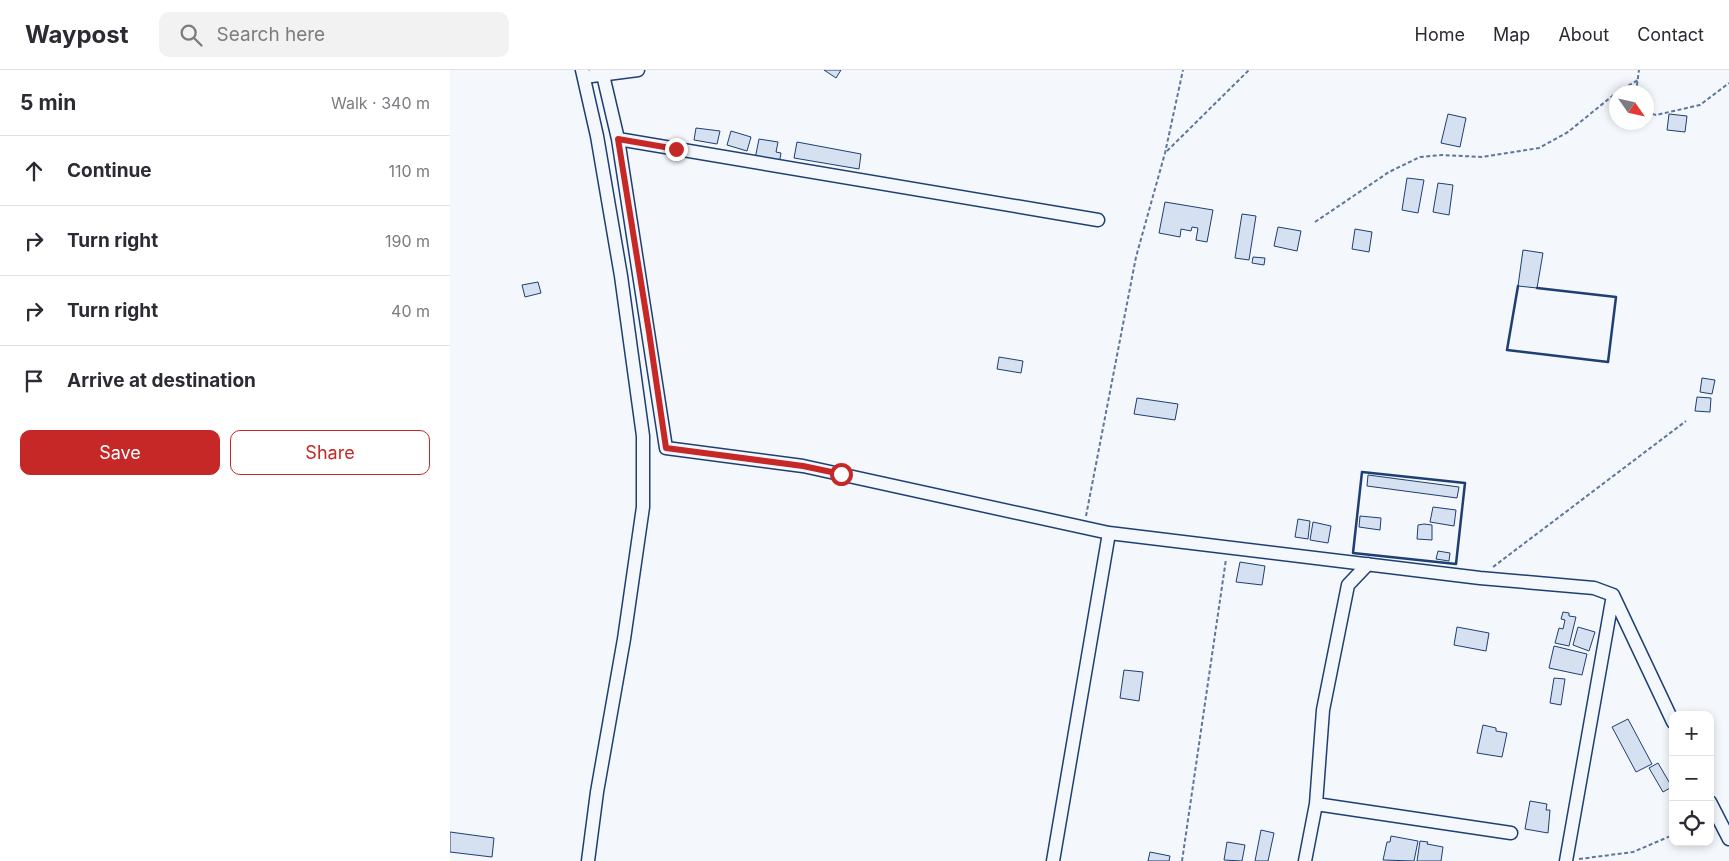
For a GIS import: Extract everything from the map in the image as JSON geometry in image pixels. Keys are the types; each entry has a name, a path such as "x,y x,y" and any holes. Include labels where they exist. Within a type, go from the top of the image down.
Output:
{"street":[{"path":"588,861 597,792 624,640 644,508 643,436 621,276 597,136 583,74 603,75 638,70"},
{"path":"603,75 618,139 666,448 803,466 1109,533 1480,578 1594,588 1613,595 1669,714"},
{"path":"618,139 1098,220"},
{"path":"1053,861 1109,533"},
{"path":"1305,861 1316,804 1323,710 1348,585 1368,564"},
{"path":"1566,861 1613,595"},
{"path":"1316,804 1511,833"},
{"path":"1714,810 1729,839"}],"path":[{"path":"1084,528 1136,257 1165,153 1183,70"},
{"path":"1165,153 1249,70"},
{"path":"1637,85 1639,70"},
{"path":"1630,85 1638,80"},
{"path":"1654,114 1700,105 1729,83"},
{"path":"1314,222 1389,172 1420,157 1442,155 1482,157 1539,148 1568,132 1609,99"},
{"path":"1480,578 1686,421"},
{"path":"1182,861 1228,547"},
{"path":"1566,861 1633,852 1669,837"}],"building":[{"path":"824,70 841,70 836,78"},
{"path":"1448,114 1466,118 1460,147 1441,143"},
{"path":"1669,114 1687,116 1685,132 1667,130"},
{"path":"696,128 720,131 717,144 694,140"},
{"path":"731,131 751,137 747,151 727,145"},
{"path":"759,139 778,142 776,152 781,153 779,164 755,159"},
{"path":"797,142 861,154 859,169 794,158"},
{"path":"1407,178 1424,180 1418,213 1402,210"},
{"path":"1438,183 1453,185 1449,215 1433,212"},
{"path":"1165,202 1213,210 1207,242 1196,240 1198,228 1192,227 1191,231 1181,229 1180,237 1159,233"},
{"path":"1242,214 1256,216 1249,260 1235,258"},
{"path":"1278,227 1301,231 1297,251 1274,246"},
{"path":"1355,229 1372,232 1369,252 1352,249"},
{"path":"1523,250 1543,253 1537,288 1518,286"},
{"path":"1253,257 1265,258 1264,265 1252,263"},
{"path":"538,282 541,293 525,297 522,285"},
{"path":"999,357 1023,361 1021,373 997,369"},
{"path":"1702,378 1715,380 1712,394 1700,392"},
{"path":"1697,397 1711,398 1710,412 1695,411"},
{"path":"1137,398 1178,404 1175,420 1134,414"},
{"path":"1368,475 1459,487 1457,498 1367,486"},
{"path":"1433,507 1456,510 1454,526 1430,522"},
{"path":"1360,516 1381,518 1380,530 1359,527"},
{"path":"1298,519 1310,521 1308,539 1295,537"},
{"path":"1313,522 1331,526 1328,543 1310,540"},
{"path":"1418,525 1432,525 1432,540 1417,539"},
{"path":"1438,551 1450,553 1449,561 1436,559"},
{"path":"1240,562 1265,566 1262,585 1236,582"},
{"path":"1563,612 1569,613 1569,616 1576,617 1569,646 1555,643 1559,628 1563,629 1565,620 1561,619"},
{"path":"1457,627 1489,633 1486,651 1454,645"},
{"path":"1578,627 1595,632 1589,651 1573,645"},
{"path":"1554,646 1587,654 1582,675 1549,668"},
{"path":"1124,670 1143,672 1139,701 1120,698"},
{"path":"1554,678 1565,679 1561,705 1550,703"},
{"path":"1628,719 1652,764 1636,772 1612,727"},
{"path":"1483,725 1496,728 1496,731 1507,733 1502,757 1477,753"},
{"path":"1658,763 1669,782 1669,789 1663,792 1649,768"},
{"path":"1530,801 1547,804 1546,810 1550,810 1548,833 1525,829"},
{"path":"1261,830 1274,833 1268,861 1255,861"},
{"path":"450,832 494,838 492,857 450,852"},
{"path":"1391,836 1418,841 1414,861 1383,860 1387,842 1390,842"},
{"path":"1420,841 1443,847 1441,861 1417,861"},
{"path":"1227,842 1245,845 1242,861 1224,860"},
{"path":"1150,852 1170,856 1169,861 1148,861"}],"wall":[{"path":"1518,286 1507,350 1608,362 1616,297 1537,288"},
{"path":"1362,472 1465,483 1456,564 1353,553 1362,472"}],"route":[{"path":"676,149 618,139 666,448 803,466 841,474"}]}
